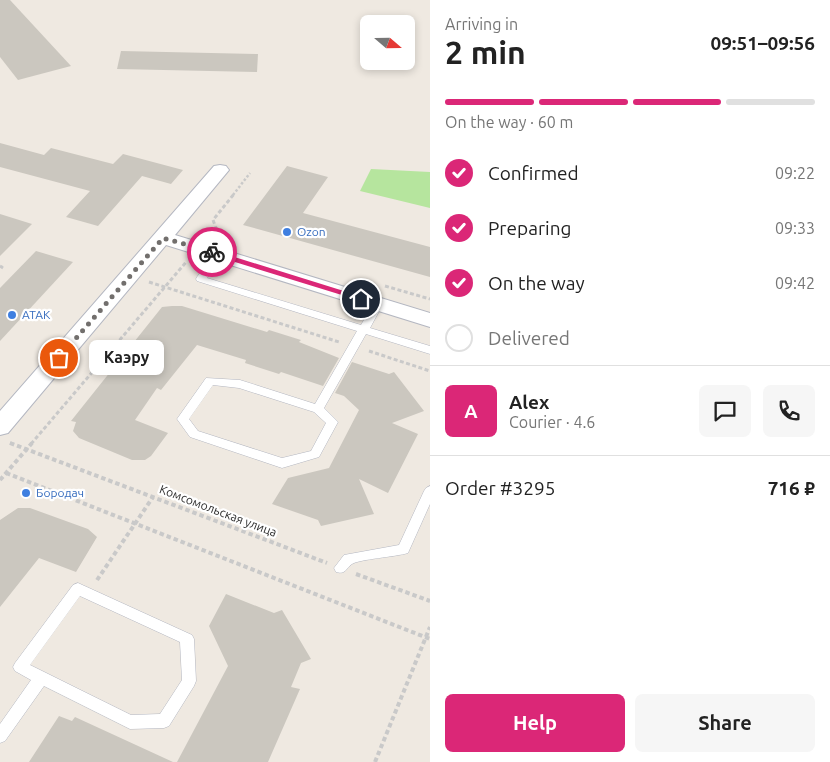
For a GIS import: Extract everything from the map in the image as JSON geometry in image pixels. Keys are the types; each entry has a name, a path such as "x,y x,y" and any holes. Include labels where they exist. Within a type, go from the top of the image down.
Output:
{"street":[{"path":"0,427 220,170"},
{"path":"163,238 219,255 380,295 430,320"}],"lane":[{"path":"219,255 200,279 430,350"},
{"path":"318,409 380,295"},
{"path":"210,381 240,384 318,409 332,422 315,454 282,464 194,434 183,419 210,381"},
{"path":"341,568 350,560 404,549 430,491"},
{"path":"78,589 187,639 189,681 164,721 130,722 41,678 20,667 78,589"},
{"path":"0,736 41,678"}],"path":[{"path":"0,480 198,248 219,237 213,220 250,173"},
{"path":"130,275 430,371"},
{"path":"380,295 430,299"},
{"name":"Комсомольская улица","path":"0,440 430,601"},
{"path":"6,473 428,638"},
{"path":"88,593 153,497"},
{"path":"374,762 428,638 430,627"}],"green space":[{"path":"371,169 430,172 430,208 360,191"}],"building":[{"path":"0,0 10,0 71,66 18,80 0,57"},
{"path":"121,51 258,54 257,72 117,69"},
{"path":"0,143 44,155 51,148 113,164 123,154 183,170 171,184 142,176 98,226 66,217 90,191 0,167"},
{"path":"287,166 328,177 303,213 430,247 430,277 243,225"},
{"path":"0,214 32,224 0,256"},
{"name":"АТАК","path":"36,251 73,262 0,341 0,288"},
{"path":"182,306 267,332 269,330 301,340 299,342 339,358 323,386 281,372 279,374 245,363 246,360 197,345 161,390 157,388 135,420 168,433 151,456 145,460 132,460 79,438 73,431 76,422 71,421 162,307"},
{"path":"352,362 389,374 394,372 424,411 392,423 418,434 388,493 359,479 374,514 321,526 318,520 272,504 288,478 329,468 359,410 344,396 335,393"},
{"path":"18,508 30,508 88,529 97,537 76,572 39,558 0,607 0,520"},
{"path":"226,594 274,613 282,610 311,659 301,663 291,687 300,689 268,762 177,762 228,666 209,626"},
{"path":"59,716 72,721 75,717 173,762 29,762"}],"way so far":[{"path":"59,358 163,238 212,252"}],"place":[{"name":"Ozon","path":"287,232"},
{"name":"АТАК","path":"12,315"},
{"name":"Каэру","path":"59,358"},
{"name":"Бородач","path":"26,493"}],"route":[{"path":"212,252 361,299"}]}
